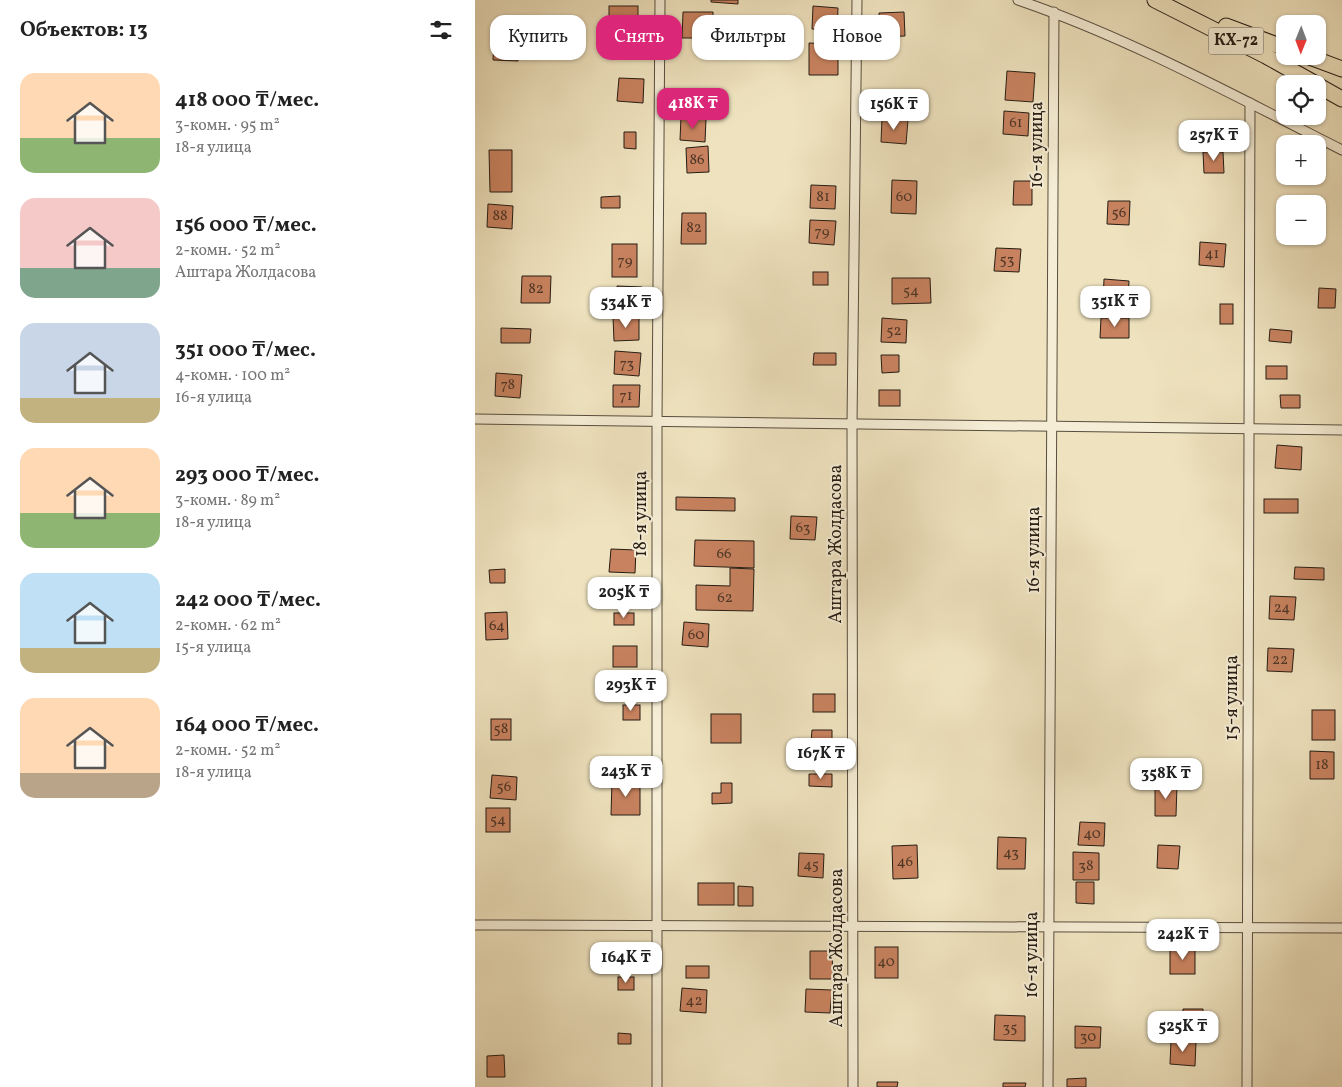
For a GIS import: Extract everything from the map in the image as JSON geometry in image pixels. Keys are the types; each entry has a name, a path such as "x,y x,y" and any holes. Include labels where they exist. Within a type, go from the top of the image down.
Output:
{"main road":[{"name":"КХ-72","path":"1156,0 1276,45"},
{"name":"КХ-72","path":"1156,0 1301,75"},
{"path":"1326,63 1342,69"},
{"name":"КХ-72","path":"1326,89 1342,99"}],"street":[{"name":"18-я улица","path":"657,1087 657,423 660,0"},
{"name":"Аштара Жолдасова","path":"853,1087 852,423 857,0"},
{"path":"1018,0 1054,12 1250,103 1342,150"},
{"name":"16-я улица","path":"1048,1087 1054,12"},
{"name":"15-я улица","path":"1247,1087 1250,103"},
{"path":"475,419 657,423 852,423 1342,430"},
{"path":"475,925 854,928 1342,928"}],"building":[{"path":"711,0 738,0 738,4 711,2"},
{"path":"609,6 638,6 638,15 609,15"},
{"path":"813,6 838,8 838,15 814,15 814,29 812,29"},
{"path":"683,12 713,12 713,15 692,15 692,38 682,38"},
{"path":"904,12 905,36 900,36 900,15 879,15 879,13"},
{"path":"809,43 814,43 814,60 838,60 838,75 809,75"},
{"path":"1007,71 1035,73 1033,102 1005,100"},
{"path":"619,78 644,79 643,103 617,101"},
{"path":"1004,111 1029,113 1028,136 1003,134"},
{"path":"681,117 706,119 705,142 680,140"},
{"path":"882,119 908,120 906,144 881,142"},
{"path":"624,132 636,132 636,149 624,148"},
{"path":"708,146 709,172 687,173 686,148"},
{"path":"489,150 512,150 512,192 490,192"},
{"path":"1203,152 1223,152 1224,173 1204,173"},
{"path":"892,180 917,181 916,214 891,213"},
{"path":"1014,181 1032,181 1032,205 1013,205"},
{"path":"811,185 836,186 835,209 810,208"},
{"path":"620,196 620,208 601,208 601,197"},
{"path":"1108,201 1130,201 1129,225 1107,224"},
{"path":"488,204 513,206 512,229 487,227"},
{"path":"682,213 706,213 706,244 681,244"},
{"path":"810,220 836,221 834,245 809,243"},
{"path":"1200,242 1226,244 1224,267 1199,265"},
{"path":"612,244 637,244 637,277 612,277"},
{"path":"996,248 1021,249 1019,272 994,271"},
{"path":"813,272 828,272 828,285 813,285"},
{"path":"522,276 551,276 550,303 521,303"},
{"path":"892,278 930,278 931,303 892,304"},
{"path":"1104,279 1129,281 1128,304 1103,302"},
{"path":"617,286 642,287 641,310 616,309"},
{"path":"1319,288 1336,289 1335,308 1318,308"},
{"path":"1220,304 1233,304 1233,324 1220,324"},
{"path":"613,317 639,317 639,340 614,341"},
{"path":"882,318 907,320 906,343 881,342"},
{"path":"1101,318 1129,318 1129,338 1100,338"},
{"path":"501,328 531,329 530,343 501,343"},
{"path":"1270,329 1292,331 1291,343 1269,341"},
{"path":"615,351 641,353 639,376 614,374"},
{"path":"814,353 836,353 836,365 813,365"},
{"path":"881,355 899,355 899,372 882,373"},
{"path":"1266,366 1287,366 1287,379 1266,379"},
{"path":"496,373 522,375 520,398 495,396"},
{"path":"613,385 640,385 639,407 613,407"},
{"path":"879,390 900,390 900,406 879,406"},
{"path":"1280,395 1300,395 1300,408 1281,408"},
{"path":"1277,445 1302,447 1301,470 1275,468"},
{"path":"676,497 735,498 735,511 676,510"},
{"path":"1264,499 1298,499 1298,513 1264,513"},
{"path":"791,516 817,517 815,540 790,539"},
{"path":"695,540 754,541 754,568 694,566"},
{"path":"611,549 636,550 635,573 609,572"},
{"path":"1295,567 1324,568 1324,580 1294,579"},
{"path":"730,568 754,569 753,611 696,610 696,585 730,586"},
{"path":"505,569 505,583 490,583 489,570"},
{"path":"1270,596 1296,597 1294,620 1269,619"},
{"path":"507,612 508,639 486,640 485,613"},
{"path":"614,613 634,613 634,625 614,625"},
{"path":"684,622 709,624 708,647 682,645"},
{"path":"613,646 637,646 637,667 613,667"},
{"path":"1268,648 1294,649 1292,672 1267,671"},
{"path":"813,694 835,694 835,712 813,712"},
{"path":"623,705 640,705 640,720 623,720"},
{"path":"1312,710 1335,710 1335,740 1312,740"},
{"path":"711,714 741,714 741,743 711,743"},
{"path":"491,719 511,719 511,740 491,740"},
{"path":"812,730 832,730 832,743 811,742"},
{"path":"1310,751 1334,752 1334,779 1310,779"},
{"path":"809,774 832,774 832,787 809,786"},
{"path":"492,775 517,777 516,800 490,798"},
{"path":"612,781 640,781 640,815 611,815"},
{"path":"721,783 732,783 732,803 712,804 712,793 721,793"},
{"path":"1155,784 1177,785 1176,816 1155,816"},
{"path":"486,808 510,808 510,832 486,832"},
{"path":"1080,822 1105,823 1104,846 1078,845"},
{"path":"998,837 1026,838 1025,869 997,869"},
{"path":"917,845 918,878 893,879 892,846"},
{"path":"1158,845 1180,846 1178,869 1157,868"},
{"path":"1073,852 1099,853 1099,880 1073,880"},
{"path":"799,853 824,854 823,878 798,876"},
{"path":"1076,882 1094,882 1094,904 1076,903"},
{"path":"698,883 734,883 734,905 698,905"},
{"path":"738,886 753,887 753,906 738,906"},
{"path":"875,947 898,947 898,978 875,978"},
{"path":"1170,948 1195,948 1195,974 1170,974"},
{"path":"810,951 832,951 833,979 810,979"},
{"path":"686,966 709,966 709,978 686,978"},
{"path":"618,977 634,977 634,990 618,990"},
{"path":"682,988 707,990 706,1013 680,1011"},
{"path":"806,989 832,990 830,1013 805,1012"},
{"path":"1183,1009 1203,1009 1203,1029 1182,1028"},
{"path":"995,1015 1025,1016 1025,1041 994,1040"},
{"path":"1075,1026 1101,1027 1100,1048 1075,1048"},
{"path":"618,1033 631,1034 631,1044 618,1044"},
{"path":"1171,1041 1196,1042 1195,1066 1170,1064"},
{"path":"504,1055 505,1077 487,1077 487,1056"},
{"path":"1086,1078 1086,1087 1067,1087 1067,1079"},
{"path":"877,1082 898,1082 897,1087 877,1087"},
{"path":"1003,1083 1026,1083 1025,1087 1003,1087"}]}
